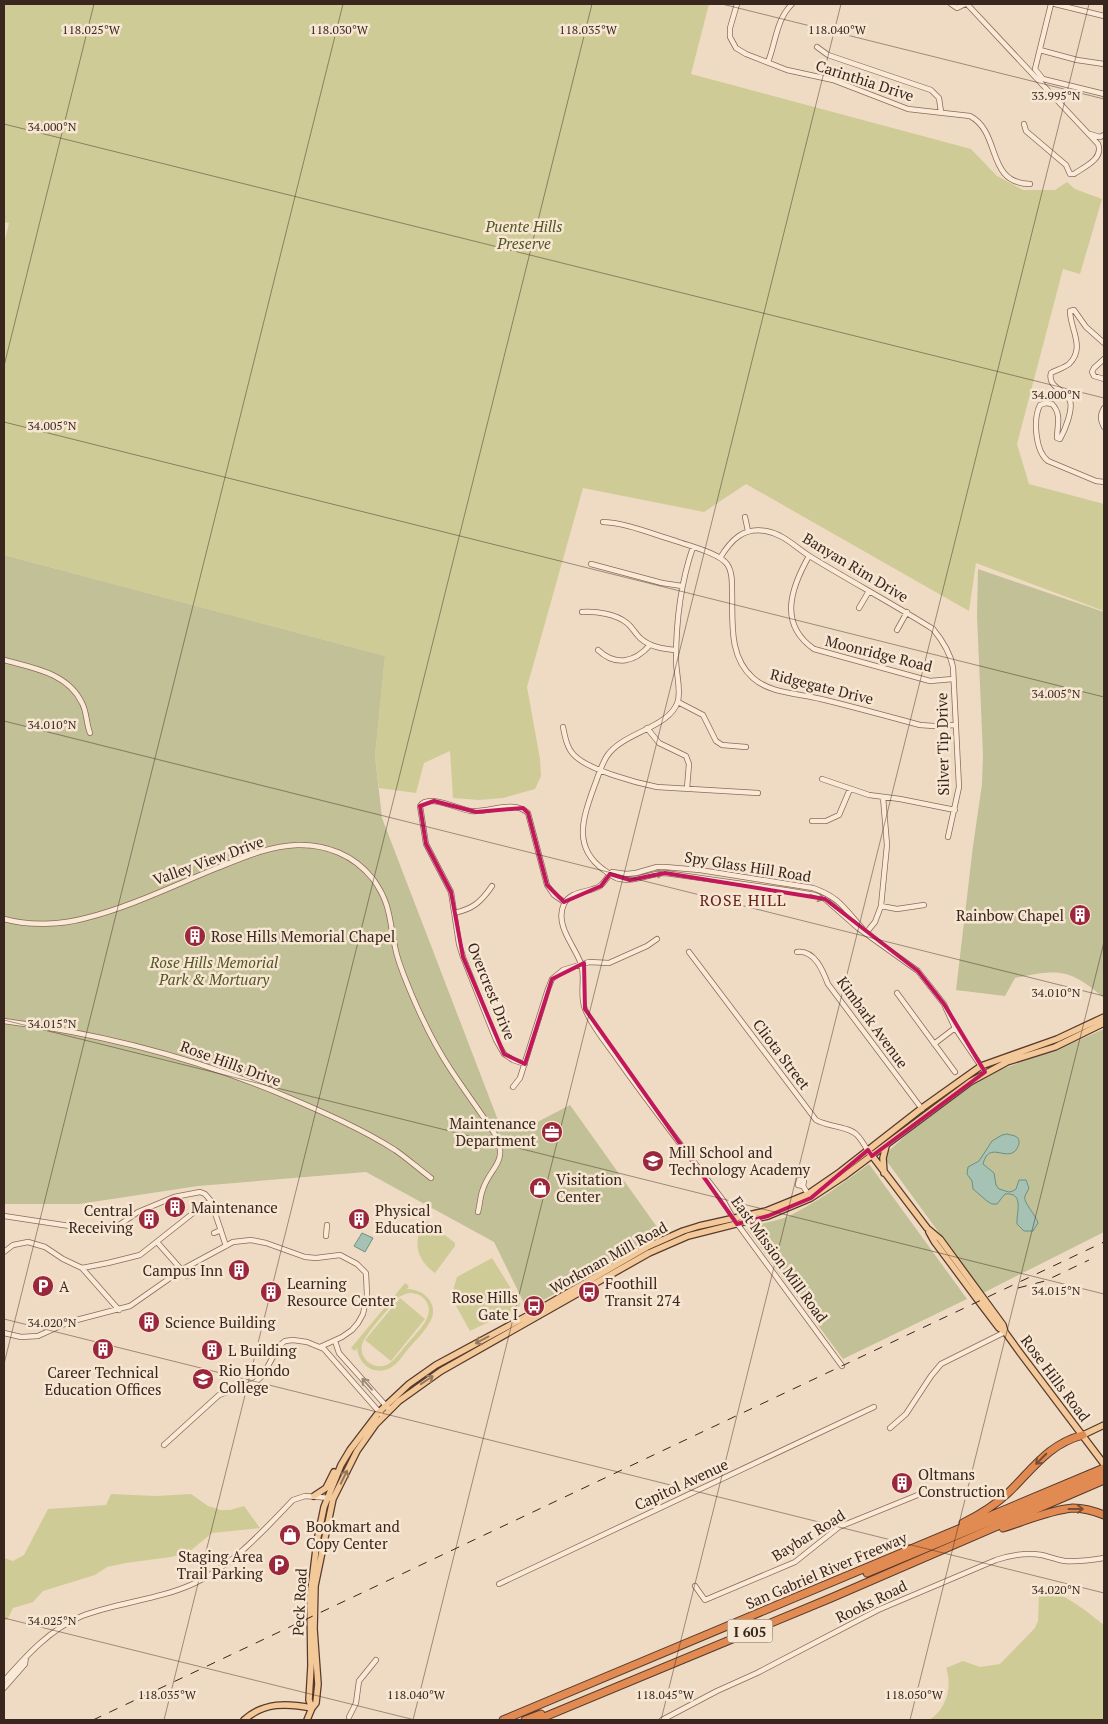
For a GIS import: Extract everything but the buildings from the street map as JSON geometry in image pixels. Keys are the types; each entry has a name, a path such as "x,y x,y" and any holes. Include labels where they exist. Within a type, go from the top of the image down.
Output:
{"highway":[{"path":"920,1545 996,1504 1048,1452 1074,1437 1083,1435"},
{"name":"San Gabriel River Freeway","path":"503,1720 1104,1468"},
{"path":"514,1720 1104,1474"},
{"name":"San Gabriel River Freeway","path":"537,1720 1104,1480"},
{"path":"962,1541 1064,1510 1085,1509 1104,1515"},
{"path":"525,1720 1009,1517 1019,1517"}],"main road":[{"name":"Workman Mill Road","path":"327,1498 345,1459 381,1414 441,1370 643,1256 688,1236 766,1211 806,1192 870,1153 922,1108 981,1066 1057,1039 1104,1017"},
{"name":"Workman Mill Road","path":"806,1192 887,1144 985,1072 1007,1062 1055,1047 1104,1023"},
{"path":"884,1173 883,1158 887,1144"},
{"name":"Rose Hills Road","path":"870,1153 927,1228 940,1239 1003,1325 1005,1332 1104,1464"},
{"name":"Workman Mill Road","path":"388,1408 409,1384 436,1365 538,1310 647,1247 698,1226 735,1221"},
{"path":"643,1256 668,1241 668,1237"},
{"name":"Workman Mill Road","path":"334,1499 357,1451 381,1414"},
{"path":"1083,1435 1104,1425"},
{"path":"314,1496 326,1488 336,1467 340,1461 345,1459"},
{"name":"Peck Road","path":"312,1708 309,1700 311,1674 311,1586 319,1529 327,1498"},
{"name":"Peck Road","path":"307,1720 316,1703 318,1684 314,1629 315,1586 334,1499"},
{"path":"244,1720 259,1710 277,1704 292,1704 312,1708"}],"street":[{"name":"Carinthia Drive","path":"737,4 730,28 732,43 740,52 794,72 834,80 908,109 964,114 976,118 985,130 1003,174 1017,183 1030,184"},
{"path":"768,62 780,22 786,10 792,4"},
{"path":"951,4 957,8 966,4 1099,146 1097,157 1071,174 1068,173 1066,165 1026,131 1024,124"},
{"path":"1051,4 1035,69 1043,79 1104,94"},
{"path":"1056,4 1104,16"},
{"path":"817,47 828,55 934,92 940,100 941,112"},
{"path":"1040,50 1077,60 1104,64"},
{"path":"1088,134 1104,135"},
{"path":"1104,343 1086,327 1074,310 1070,311 1078,344 1076,354 1069,364 1051,374 1050,381 1068,397 1071,407 1060,439 1057,438 1059,417 1052,404 1040,405 1036,413 1035,429 1042,455 1048,461 1096,481 1104,482"},
{"path":"1104,359 1092,372 1094,376 1104,379"},
{"path":"1104,408 1101,414 1104,427"},
{"path":"602,522 612,522 642,530 720,558 728,545 748,531 745,517"},
{"name":"Banyan Rim Drive","path":"748,531 765,531 779,534 809,556 933,629 950,654 953,679"},
{"path":"693,547 682,586 676,650 678,702 703,715 716,741 722,745 746,747"},
{"name":"Moonridge Road","path":"809,556 795,585 791,613 796,631 808,644 814,649 930,681 953,679"},
{"name":"Ridgegate Drive","path":"720,558 728,565 732,577 734,645 744,670 761,685 778,691 802,694 920,725 956,725"},
{"path":"591,564 645,579 682,586"},
{"path":"859,608 869,591"},
{"path":"582,612 592,611 620,618 650,645 676,650"},
{"path":"897,630 907,612"},
{"path":"598,650 611,659 629,660 642,654 650,645"},
{"path":"4,660 51,673 67,683 77,693 83,704 90,732"},
{"name":"Silver Tip Drive","path":"948,837 959,787 953,679"},
{"name":"Spy Glass Hill Road","path":"678,702 667,716 622,741 607,756 586,809 583,826 583,839 586,850 592,860 614,877 630,880 656,873 674,874 815,895 832,904 858,928 918,971 944,1004 955,1028 985,1072"},
{"path":"563,727 566,741 574,755 585,764 600,770 650,786 758,793"},
{"path":"647,728 659,743 686,756 689,764 687,788"},
{"path":"822,779 869,795 954,810"},
{"path":"812,821 826,821 839,815 850,789"},
{"path":"866,934 875,922 881,906 887,845 883,797"},
{"name":"Overcrest Drive","path":"525,1064 513,1060 504,1054 496,1040 463,957 451,892 426,844 420,806 422,802 429,800 476,812 516,806 523,808 528,813 546,885 554,895 564,902"},
{"name":"Valley View Drive","path":"4,919 36,923 65,923 84,919 130,903 249,855 294,845 328,848 357,863 368,874 383,896 390,913 395,947 402,971 418,1010 450,1070 498,1139 500,1158 498,1165 483,1188 478,1212"},
{"path":"581,964 576,951 568,941 562,919 564,902 575,894 601,886 610,874"},
{"path":"454,913 472,908 492,886"},
{"path":"881,906 897,909 924,905"},
{"path":"513,1087 520,1078 552,979 563,970 581,964 589,962 609,963 647,946 657,939"},
{"name":"Cliota Street","path":"689,952 816,1120 825,1125 848,1129 856,1134 870,1153"},
{"name":"Kimbark Avenue","path":"797,952 808,954 816,961 828,984 926,1114"},
{"name":"East Mission Mill Road","path":"581,964 583,971 582,996 585,1009 598,1030 628,1074 723,1200 735,1221 842,1366"},
{"path":"897,993 955,1072"},
{"name":"Rose Hills Drive","path":"4,1021 89,1034 156,1050 253,1083 310,1106 376,1139 400,1154 431,1178"},
{"path":"934,1044 955,1028"},
{"path":"4,1216 109,1232 138,1212 182,1195 200,1192 205,1194 213,1206 226,1246"},
{"path":"82,1268 140,1254 202,1206 207,1203 213,1206"},
{"path":"326,1236 328,1225"},
{"path":"214,1233 221,1230"},
{"path":"4,1333 21,1337 38,1336 69,1322 119,1310 137,1302 161,1281 182,1269 233,1242 251,1240 266,1243 305,1257 316,1258 340,1255 357,1264 366,1273 368,1283 366,1304 358,1322 352,1330 335,1341 320,1347"},
{"path":"157,1242 187,1276"},
{"path":"4,1252 13,1245 22,1243 37,1244 82,1268 119,1310"},
{"path":"890,1428 906,1414 941,1364 1005,1332"},
{"path":"164,1445 219,1394 254,1383 264,1375 274,1352 285,1341 293,1340 320,1347 381,1414"},
{"path":"335,1341 339,1353"},
{"path":"328,1344 349,1363 388,1408"},
{"name":"Capitol Avenue","path":"499,1584 874,1407"},
{"name":"Baybar Road","path":"695,1586 705,1600 795,1562 839,1527 925,1492"},
{"path":"4,1681 20,1661 37,1645 80,1617 173,1591 196,1582 234,1556 293,1500 305,1496 334,1499"},
{"name":"Rooks Road","path":"662,1720 878,1610 996,1560 1025,1554 1040,1555 1065,1561 1104,1558"},
{"path":"4,1688 25,1664 26,1657"},
{"path":"349,1718 356,1703 359,1680 376,1660"}],"highlighted area":[{"path":"434,801 476,812 523,808 528,813 547,885 564,902 601,886 610,874 630,880 665,873 825,899 918,971 944,1004 985,1072 872,1156 868,1150 811,1198 768,1216 737,1224 585,1009 584,963 552,979 525,1064 504,1054 463,957 451,892 426,844 420,806"}],"green space":[{"name":"Puente Hills Preserve","path":"4,4 709,4 691,74 971,149 997,176 1023,190 1055,190 1067,182 1075,189 1102,199 1080,274 1063,269 1017,444 1029,484 1104,504 1104,611 976,563 969,611 746,484 704,512 583,488 527,687 540,759 541,776 535,789 503,798 479,800 453,798 450,751 424,763 416,793 379,788 375,756 385,656 4,555 4,244 9,223 4,222"},
{"name":"Rose Hills Memorial Park & Mortuary","path":"4,555 385,656 375,756 382,818 501,1128 528,1127 570,1105 662,1234 527,1309 494,1242 366,1172 198,1186 79,1204 4,1204"},
{"path":"978,569 1104,612 1104,998 1082,981 1072,976 1053,972 1015,978 1005,996 956,990 982,784 983,755 977,616"},
{"path":"1104,1029 1104,1232 983,1293 883,1156 913,1129 976,1082 999,1070 1061,1048"},
{"path":"869,1164 967,1299 843,1359 747,1229 786,1217 801,1210"},
{"path":"427,1221 455,1243 455,1246 435,1273 423,1262 418,1249 419,1235"},
{"path":"492,1258 520,1303 519,1307 470,1331 451,1297 457,1277"},
{"path":"405,1283 409,1286 407,1289 424,1295 432,1304 433,1315 430,1322 398,1362 390,1368 378,1371 373,1370 364,1364 357,1348 355,1351 351,1348","holes":["409,1293 419,1295 426,1301 429,1312 427,1318 420,1329 390,1363 385,1366 373,1365 362,1353 363,1342 399,1297"]},
{"path":"400,1298 425,1319 391,1361 365,1340"},
{"path":"111,1494 156,1496 191,1494 208,1506 221,1510 230,1510 244,1506 260,1528 212,1533 189,1552 171,1557 107,1567 95,1575 43,1591 33,1602 13,1608 7,1620 4,1620 4,1558 13,1561 24,1555 48,1509 106,1505"},
{"path":"1043,1591 1066,1598 1103,1624 1104,1720 929,1720 935,1716 944,1704 949,1682 946,1668 963,1661 980,1667 1000,1664 1035,1628 1038,1621 1039,1595"}],"shaded area":[{"path":"1007,1134 1018,1138 1019,1144 1016,1150 1007,1154 989,1153 983,1164 994,1173 996,1185 999,1189 1009,1192 1013,1191 1016,1189 1019,1180 1026,1180 1029,1188 1025,1198 1038,1223 1033,1231 1024,1231 1017,1224 1018,1204 1015,1196 1005,1194 997,1204 992,1204 973,1189 972,1181 967,1174 968,1167 979,1161 992,1141"},
{"path":"362,1233 373,1238 365,1252 354,1246"}],"railway":[{"path":"93,1720 1104,1242"},
{"path":"1018,1288 1045,1281 1089,1260"}],"place":[{"name":"Rainbow Chapel","path":"1080,915"},
{"name":"Rose Hills Memorial Chapel","path":"195,936"},
{"name":"Maintenance Department","path":"552,1132"},
{"name":"Mill School and Technology Academy","path":"653,1161"},
{"name":"Visitation Center","path":"540,1188"},
{"name":"Maintenance","path":"175,1207"},
{"name":"Central Receiving","path":"149,1219"},
{"name":"Physical Education","path":"359,1219"},
{"name":"Campus Inn","path":"239,1270"},
{"name":"A","path":"43,1286"},
{"name":"Learning Resource Center","path":"271,1292"},
{"name":"Foothill Transit 274","path":"589,1292"},
{"name":"Rose Hills Gate I","path":"534,1306"},
{"name":"Science Building","path":"149,1322"},
{"name":"Career Technical Education Offices","path":"103,1349"},
{"name":"L Building","path":"212,1350"},
{"name":"Rio Hondo College","path":"203,1379"},
{"name":"Oltmans Construction","path":"902,1483"},
{"name":"Bookmart and Copy Center","path":"290,1535"},
{"name":"Staging Area Trail Parking","path":"279,1565"}],"district":[{"name":"ROSE HILL","path":"743,900"}]}
